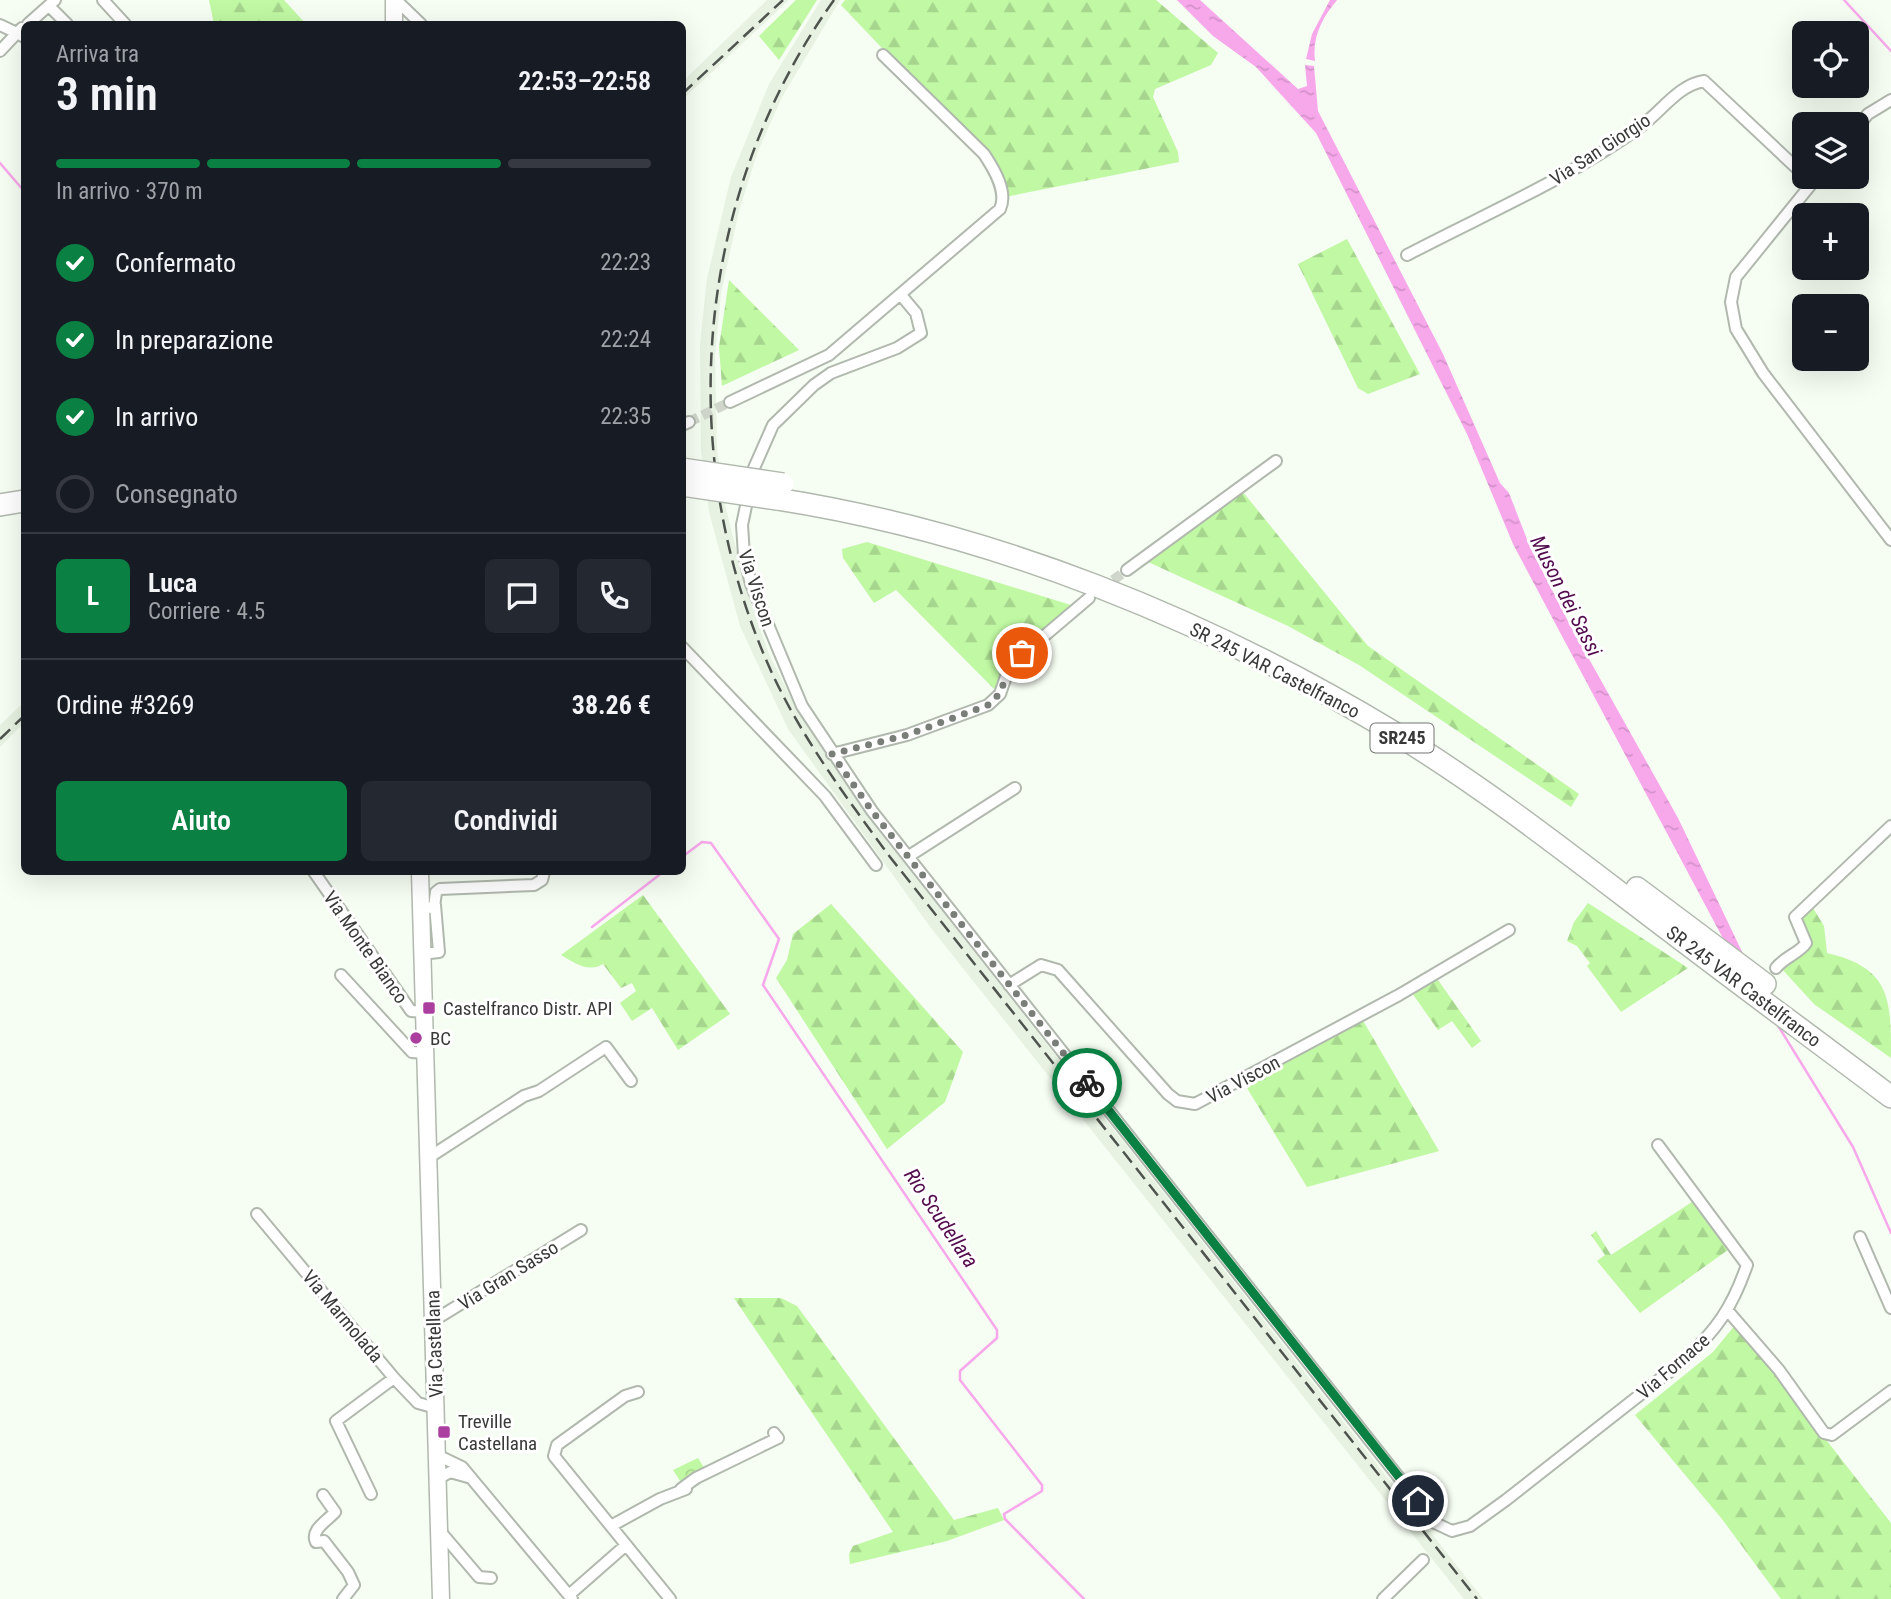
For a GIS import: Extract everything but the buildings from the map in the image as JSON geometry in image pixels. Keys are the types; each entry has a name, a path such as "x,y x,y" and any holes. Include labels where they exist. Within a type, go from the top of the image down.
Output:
{"highway":[{"name":"SR 245 VAR Castelfranco","path":"686,470 780,491 964,541 1110,592 1219,640 1335,699 1455,772 1886,1087"},
{"name":"SR 245 VAR Castelfranco","path":"686,485 780,491 860,500 970,529 1102,576 1261,645 1420,733 1497,784 1836,1038 1886,1087"},
{"path":"0,505 21,502"},
{"path":"0,519 21,515"}],"street":[{"path":"103,0 121,21"},
{"path":"394,21 395,0"},
{"path":"395,0 418,21"},
{"path":"33,21 54,2 65,21"},
{"path":"0,25 21,30"},
{"path":"0,51 21,32"},
{"path":"730,402 829,355 1000,209 1003,203 995,170 984,154 883,55"},
{"name":"Via San Giorgio","path":"1407,255 1461,230 1608,148 1642,126 1696,82 1704,81 1792,162"},
{"path":"1869,113 1891,100"},
{"name":"Via San Giorgio","path":"1802,189 1736,277 1731,302 1736,329 1763,373 1891,540"},
{"name":"Via Viscon","path":"901,295 916,313 921,333 897,348 831,373 773,425 754,468 744,509 741,540 751,584 802,706 872,811 1009,985 1435,1523 1452,1531"},
{"path":"1127,570 1276,461"},
{"path":"832,754 907,735 988,705 998,697 1010,665 1089,598"},
{"path":"686,651 825,796 876,865"},
{"path":"908,856 1015,788"},
{"path":"1776,968 1785,957 1806,943 1795,917 1891,826"},
{"name":"Via Monte Bianco","path":"316,875 411,1011 424,1012"},
{"name":"Via Castellana","path":"421,875 428,907 421,954 441,1599"},
{"path":"428,907 440,889 534,885 542,880 543,875"},
{"name":"Via Viscon","path":"1009,985 1041,965 1058,970 1168,1094 1186,1104 1195,1104 1399,995 1509,930"},
{"path":"341,975 412,1052 426,1053"},
{"path":"428,1158 606,1047 631,1081"},
{"name":"Via Fornace","path":"1452,1531 1470,1526 1639,1397 1709,1338 1728,1311 1746,1265 1658,1146"},
{"name":"Via Marmolada","path":"257,1214 394,1378 418,1403 436,1408"},
{"name":"Via Gran Sasso","path":"433,1318 441,1316 581,1230"},
{"path":"1860,1237 1891,1308"},
{"path":"1728,1311 1779,1370 1824,1433 1832,1435 1891,1391"},
{"path":"371,1494 335,1421 394,1378"},
{"path":"638,1392 625,1396 555,1450 554,1456 670,1599"},
{"path":"611,1526 685,1489 696,1478 778,1438 774,1433"},
{"path":"437,1455 458,1463 570,1597 626,1545"},
{"path":"438,1479 450,1472 468,1477"},
{"path":"323,1495 335,1512 315,1532 314,1538 316,1542 324,1541 348,1572 354,1585 343,1599"},
{"path":"439,1530 479,1577 491,1578"},
{"path":"1383,1599 1423,1560"}],"shaded area":[{"path":"767,0 789,0 686,96 686,78"},
{"path":"821,0 840,0 782,97 758,151 739,211 721,293 715,356 717,449 725,505 748,595 769,654 796,708 864,812 1483,1599 1464,1599 931,928 788,729 740,626 709,512 701,451 700,344 707,278 731,177 769,84"},
{"path":"21,705 21,726 0,747 0,725"}],"green space":[{"path":"209,0 284,0 303,21 213,21"},
{"path":"796,0 817,0 779,60 759,36"},
{"path":"845,0 1156,0 1218,53 1211,65 1155,89 1153,97 1178,152 1179,162 1005,197 997,169 841,5"},
{"path":"1347,239 1420,374 1368,394 1358,388 1298,264"},
{"path":"729,280 799,350 722,386 719,347"},
{"path":"1242,491 1368,646 1579,794 1571,807 1359,665 1288,626 1146,561"},
{"path":"867,542 1074,606 1010,658 1003,668 996,691 896,590 874,603 843,558 842,549"},
{"path":"643,895 730,1014 678,1050 652,1008 632,1021 620,1003 636,991 632,983 621,988 603,964 587,967 561,955"},
{"path":"1588,903 1688,968 1621,1012 1587,966 1590,963 1577,946 1567,941 1574,922"},
{"path":"831,904 963,1052 945,1102 887,1149 776,978 787,960 793,934"},
{"path":"1813,908 1824,926 1827,953 1864,967 1883,989 1890,1019 1891,1058 1814,1004 1782,969 1788,960 1809,947 1799,919"},
{"path":"1438,980 1481,1041 1472,1048 1452,1021 1438,1030 1412,993"},
{"path":"1362,1019 1439,1151 1307,1187 1244,1083"},
{"path":"1695,1200 1732,1247 1640,1313 1597,1261 1605,1255 1591,1235 1596,1231 1611,1255"},
{"path":"734,1298 781,1298 797,1306 954,1520 998,1508 1004,1520 947,1541 850,1564 849,1554 853,1546 893,1532"},
{"path":"1736,1324 1891,1523 1891,1599 1781,1599 1722,1519 1635,1415 1713,1352"},
{"path":"698,1458 705,1469 680,1481 673,1470"}],"water":[{"path":"1177,0 1200,0 1298,89 1307,86 1305,65 1314,66 1318,111 1443,354 1500,483 1509,493 1530,547 1570,625 1678,818 1746,960 1727,946 1513,544 1467,434 1316,133 1256,67 1213,36"},
{"path":"1330,0 1337,0 1319,28 1315,61 1306,59 1312,34"}],"waterway":[{"path":"1844,0 1891,51"},
{"name":"Rio Scudellara","path":"0,163 21,188"},
{"name":"Rio Scudellara","path":"686,854 702,842 711,843 779,939 763,985 997,1330 997,1338 960,1371 960,1380 1042,1485 1042,1491 1004,1514 1005,1519 1084,1599"},
{"name":"Rio Scudellara","path":"592,927 659,875"},
{"name":"Muson dei Sassi","path":"1777,1024 1853,1147 1891,1233"}],"tunnel":[{"path":"689,422 730,402"},
{"path":"1101,589 1127,570"}],"railway":[{"path":"686,90 783,0"},
{"path":"834,0 788,74 753,152 728,234 714,318 711,403 718,489 736,573 764,655 805,735 890,857 1477,1599"},
{"path":"0,739 21,719"}],"way so far":[{"path":"1022,653 1008,667 998,697 988,705 907,735 832,754 872,811 1087,1083"}],"place":[{"name":"Castelfranco Distr. API","path":"429,1008"},
{"name":"BC","path":"416,1038"},
{"name":"Treville Castellana","path":"444,1432"}],"route":[{"path":"1087,1083 1418,1501"}]}
